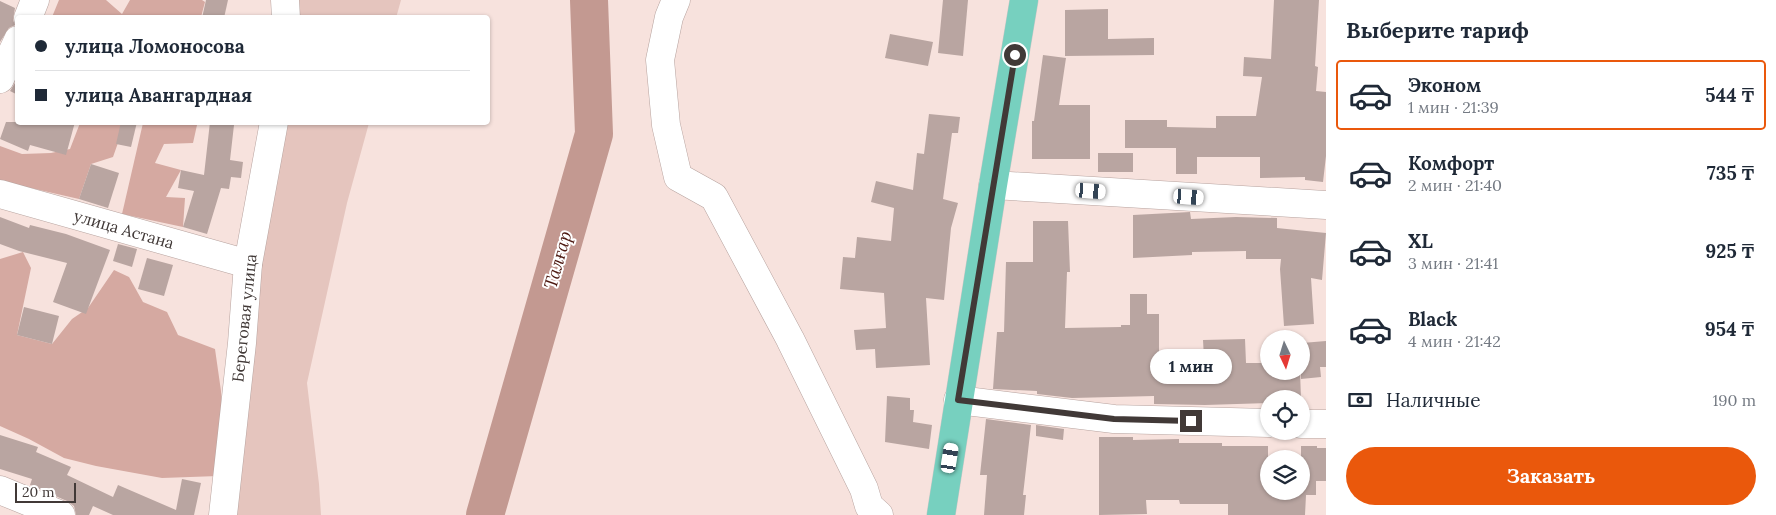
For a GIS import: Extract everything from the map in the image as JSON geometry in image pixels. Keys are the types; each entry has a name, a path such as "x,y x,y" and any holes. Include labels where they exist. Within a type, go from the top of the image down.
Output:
{"main road":[{"path":"941,515 958,400 1024,0"}],"street":[{"path":"29,15 36,0"},
{"path":"285,0 286,15"},
{"path":"676,0 669,18 660,60 666,125 678,178 714,197 790,338 864,489 869,506 879,515"},
{"path":"0,79 15,46"},
{"name":"Береговая улица","path":"223,515 242,343 248,264 273,125"},
{"path":"993,185 1326,205"},
{"name":"улица Астана","path":"0,194 248,264"},
{"path":"958,400 1114,419 1260,423"},
{"path":"1310,424 1326,424"},
{"path":"0,490 61,515"}],"shaded area":[{"path":"59,0 106,0 122,14 130,0 202,0 205,2 202,15 53,15"},
{"path":"294,0 401,0 397,15 295,15"},
{"path":"79,125 124,125 113,157 91,164 79,199 0,181 0,146 22,154 51,153 70,149"},
{"path":"143,125 197,125 193,143 164,144 155,163 181,170 166,197 185,198 183,227 122,214"},
{"path":"275,125 368,125 347,203 307,383 321,515 225,515"},
{"path":"23,252 31,268 17,335 52,344 72,319 88,308 114,270 129,277 143,302 167,312 178,335 215,349 221,391 224,443 218,476 162,478 96,466 64,458 0,426 0,259"}],"building":[{"path":"206,0 228,0 225,15 203,15"},
{"path":"943,0 968,0 963,56 938,53"},
{"path":"1274,0 1319,0 1315,66 1318,67 1316,91 1326,92 1326,156 1323,182 1305,180 1305,177 1260,178 1260,157 1197,157 1197,174 1176,174 1176,148 1125,148 1125,120 1167,120 1167,127 1216,128 1216,116 1256,116 1262,77 1243,76 1244,57 1271,59"},
{"path":"0,1 15,8 13,20 15,25 9,28 0,42"},
{"path":"1108,9 1108,39 1154,38 1154,55 1065,56 1065,10"},
{"path":"890,34 933,42 928,66 885,58"},
{"path":"1043,55 1066,58 1059,105 1090,105 1090,159 1032,159 1032,121 1034,121"},
{"path":"15,83 15,94 10,91"},
{"path":"929,114 960,117 958,133 952,133 943,199 958,203 951,228 944,300 926,298 930,365 876,368 875,349 856,350 854,330 886,328 884,293 840,289 843,257 855,258 857,237 891,241 894,208 871,202 876,181 913,190 917,153 924,154"},
{"path":"6,122 15,122 15,125 74,125 66,155 30,145 28,151 0,139"},
{"path":"120,125 136,125 131,147 116,144"},
{"path":"210,125 234,125 230,160 243,162 241,178 231,177 229,189 221,188 207,234 183,227 194,191 178,188 181,170 204,175"},
{"path":"1098,153 1133,153 1133,172 1098,172"},
{"path":"91,164 119,173 108,208 79,199"},
{"path":"1190,212 1191,219 1277,218 1277,228 1326,233 1322,280 1311,278 1314,324 1284,326 1281,259 1246,259 1246,251 1192,252 1192,255 1133,258 1133,215"},
{"path":"0,217 29,228 30,225 66,234 110,250 86,314 53,302 67,263 19,251 0,244"},
{"path":"1033,221 1068,221 1070,272 1067,272 1065,328 1121,327 1121,325 1130,325 1130,294 1147,294 1147,314 1159,314 1159,358 1204,358 1203,340 1245,339 1246,363 1260,363 1260,380 1300,380 1301,390 1260,390 1260,403 1205,405 1154,404 1154,396 1072,398 1037,394 1037,391 993,389 997,332 1004,332 1006,262 1033,262"},
{"path":"118,244 137,249 132,267 113,261"},
{"path":"147,258 173,265 164,296 138,289"},
{"path":"24,307 59,316 52,344 17,335"},
{"path":"1326,341 1326,367 1320,367 1321,377 1310,378 1310,342"},
{"path":"887,396 910,398 910,410 914,410 913,422 932,425 929,449 885,442"},
{"path":"986,419 1031,425 1023,495 1026,495 1024,515 984,515 987,475 980,475"},
{"path":"1036,425 1064,429 1063,440 1036,436"},
{"path":"0,435 38,447 36,452 71,467 67,475 113,497 118,485 176,510 182,479 201,483 194,515 113,515 93,506 89,515 76,515 74,506 67,501 30,485 32,479 0,469"},
{"path":"1099,437 1133,437 1133,440 1179,439 1179,443 1222,443 1222,446 1268,446 1268,450 1260,450 1260,500 1306,500 1305,515 1228,515 1228,504 1180,504 1179,500 1146,500 1147,514 1099,515"},
{"path":"1301,446 1326,448 1326,481 1316,481 1316,495 1310,495 1310,450 1301,450"}],"waterway":[{"name":"Талғар","path":"485,515 594,134 589,0"}],"route":[{"path":"1015,55 958,400 1114,419 1191,421"}]}
